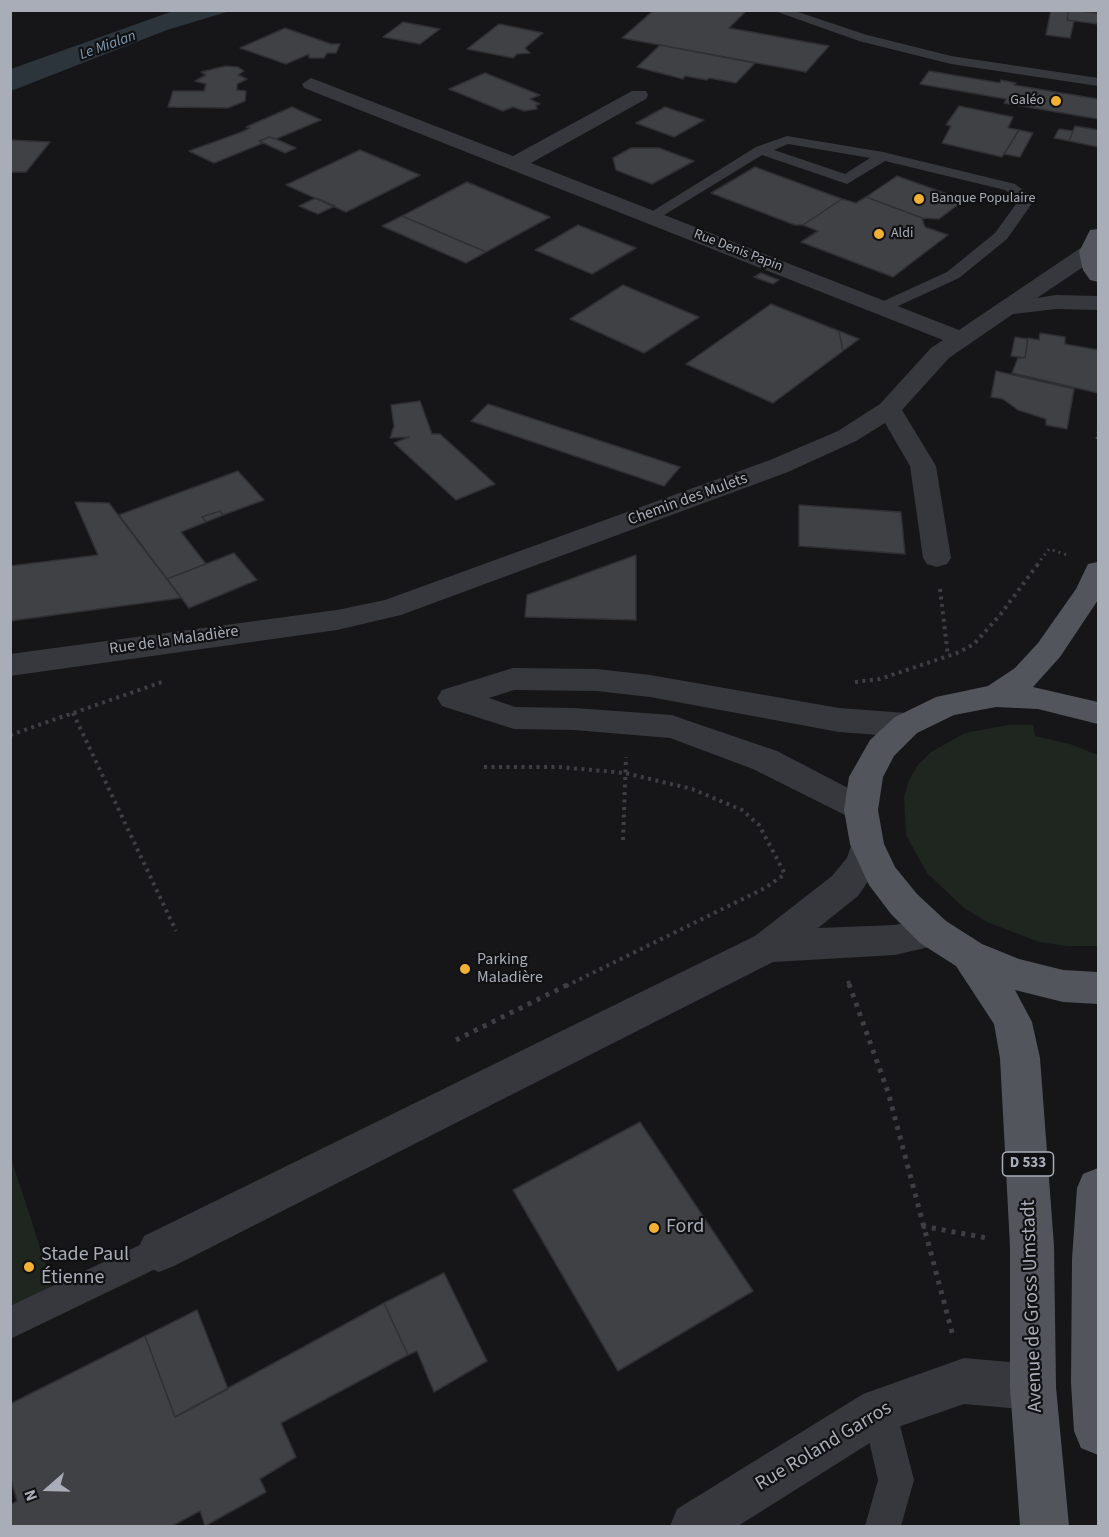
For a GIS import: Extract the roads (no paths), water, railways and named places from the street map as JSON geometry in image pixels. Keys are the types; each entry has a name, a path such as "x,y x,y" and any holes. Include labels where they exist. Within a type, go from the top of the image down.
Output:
{"main road":[{"path":"1094,243 1094,270 1098,275"},
{"path":"996,696 1026,676 1049,650 1090,591 1098,571"},
{"path":"1098,713 1038,698 996,696 947,705 906,724 882,748 866,777 864,827 881,875 904,904 933,932 969,955 1014,974 1063,986 1098,988"},
{"name":"Avenue de Gross Umstadt","path":"969,955 995,990 1013,1022 1020,1058 1032,1246 1033,1387 1044,1527"},
{"path":"1098,1188 1094,1259 1094,1383 1098,1431"}],"street":[{"name":"Rue Denis Papin","path":"311,84 961,339"},
{"path":"514,164 639,95"},
{"name":"Chemin des Mulets","path":"337,620 391,608 779,466 847,436 889,409 940,353 1094,243"},
{"name":"Chemin des Mulets","path":"1001,310 1056,302 1098,303"},
{"path":"889,409 923,466 937,558"},
{"name":"Rue de la Maladière","path":"10,665 337,620"},
{"path":"159,1251 768,947 845,886 864,862 864,827 765,760 672,728 565,718 514,718 453,698 513,679 597,680 650,686 839,720 906,724"},
{"path":"768,947 808,943 861,943 896,940 933,932"},
{"name":"Rue Roland Garros","path":"693,1527 879,1410 964,1381 1033,1387"}],"lane":[{"path":"778,10 863,38 951,60 1098,82"},
{"path":"651,217 761,150 787,140 884,156 1011,187 1027,199 1001,236 953,275 883,308"},
{"path":"761,150 847,180 884,156"},
{"path":"10,1323 159,1251"},
{"path":"879,1410 896,1480 883,1527"}],"water":[{"name":"Le Mialan","path":"173,11 230,11 167,30 11,91 11,69"}],"place":[{"name":"Galéo","path":"1056,101"},
{"name":"Banque Populaire","path":"919,199"},
{"name":"Aldi","path":"879,234"},
{"name":"Parking Maladière","path":"465,969"},
{"name":"Ford","path":"654,1228"},
{"name":"Stade Paul Étienne","path":"29,1267"}]}
